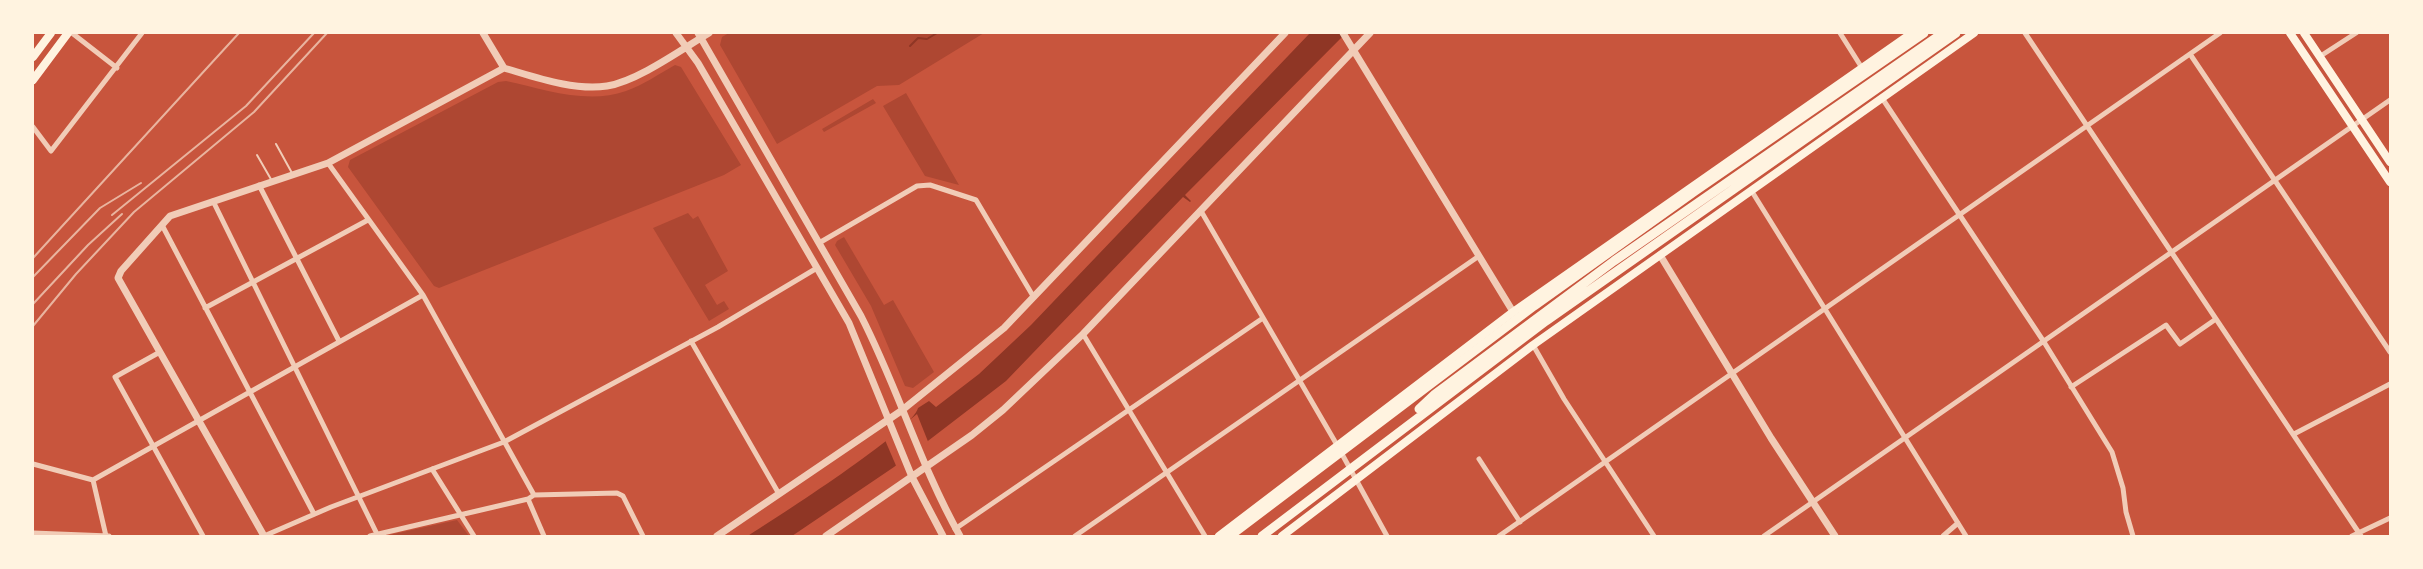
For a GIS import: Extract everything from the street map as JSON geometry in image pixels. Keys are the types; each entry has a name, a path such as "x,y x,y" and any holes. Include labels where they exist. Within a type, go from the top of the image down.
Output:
{"highway":[{"path":"1232,535 1534,306 1695,191 1924,33"},
{"path":"1262,536 1377,447 1638,254 1956,33"},
{"path":"1377,447 1435,394 1614,261 1941,34"}],"main road":[{"path":"33,57 51,33"},
{"path":"33,80 70,33"},
{"path":"1219,536 1512,312 1912,33"},
{"path":"1282,536 1533,345 1974,33"},
{"path":"2290,33 2390,182"},
{"path":"2304,33 2390,162"}],"street":[{"path":"70,33 117,68"},
{"path":"33,127 51,151 142,33"},
{"path":"483,33 504,68"},
{"path":"676,33 698,63 849,323 912,477 944,536"},
{"path":"710,33 699,36 634,77 609,86 580,86 504,68 328,163 170,216 118,278 264,536 358,496 504,442 691,341 817,268"},
{"path":"717,536 901,411 1004,328 1285,33"},
{"path":"1343,33 1564,399 1654,536"},
{"path":"826,536 972,435 1003,410 1083,334 1370,33"},
{"path":"1839,33 1862,68"},
{"path":"2025,33 2360,534"},
{"path":"1499,536 2220,33"},
{"path":"2319,57 2356,33"},
{"path":"699,36 875,343 925,468 960,536"},
{"path":"2190,54 2390,352"},
{"path":"1882,98 2044,342 2112,452 2123,488 2126,512 2133,536"},
{"path":"1764,536 2390,100"},
{"path":"328,163 423,295 534,495"},
{"path":"259,185 339,341"},
{"path":"819,243 917,186 930,185 976,200 1033,296"},
{"path":"1751,190 1966,536"},
{"path":"213,201 378,535"},
{"path":"1201,211 1337,445 1387,536"},
{"path":"205,308 368,219"},
{"path":"162,225 314,514"},
{"path":"1660,255 1771,438 1835,536"},
{"path":"1075,536 1479,256"},
{"path":"33,464 93,480 423,295"},
{"path":"955,529 1263,318"},
{"path":"2071,387 2166,325 2180,344 2216,319"},
{"path":"1083,334 1204,536"},
{"path":"691,341 779,494"},
{"path":"160,352 116,377 203,536"},
{"path":"2294,434 2390,384"},
{"path":"1479,459 1520,522"},
{"path":"432,469 474,536"},
{"path":"33,534 107,536 93,480"},
{"path":"370,536 528,499 534,495 617,493 623,496 642,536"},
{"path":"528,499 544,536"},
{"path":"2352,536 2390,518"},
{"path":"1943,536 1958,524"}],"lane":[{"path":"276,144 293,174"},
{"path":"257,154 272,181"}],"shaded area":[{"path":"729,33 984,33 899,85 877,86 777,144 720,45 722,37"},
{"path":"1310,33 1346,33 1185,195 1191,201 1183,197 1006,381 894,467 792,536 748,536 869,454 893,435 918,408 929,401 936,407 979,374 1031,325"},
{"path":"675,65 681,67 741,165 724,175 439,288 434,286 348,167 350,160 498,82 506,81 581,96 611,95 645,83"},
{"path":"906,93 959,185 925,176 883,106"},
{"path":"873,99 876,103 824,132 822,129"},
{"path":"688,213 693,219 698,216 728,271 705,285 717,305 724,301 729,309 709,321 653,228"},
{"path":"844,237 884,305 893,300 934,372 913,388 905,386 871,306 835,245"},
{"path":"457,520 469,536 389,536 389,535"}],"pier":[{"path":"917,414 929,444 897,468 885,440"}],"waterway":[{"path":"910,46 918,38 927,39 937,33"}],"railway":[{"path":"33,258 239,33"},
{"path":"112,215 246,106 314,33"},
{"path":"33,326 76,274 134,212 254,112 327,33"},
{"path":"33,277 100,208 141,183"},
{"path":"33,304 88,245 122,214"}]}
